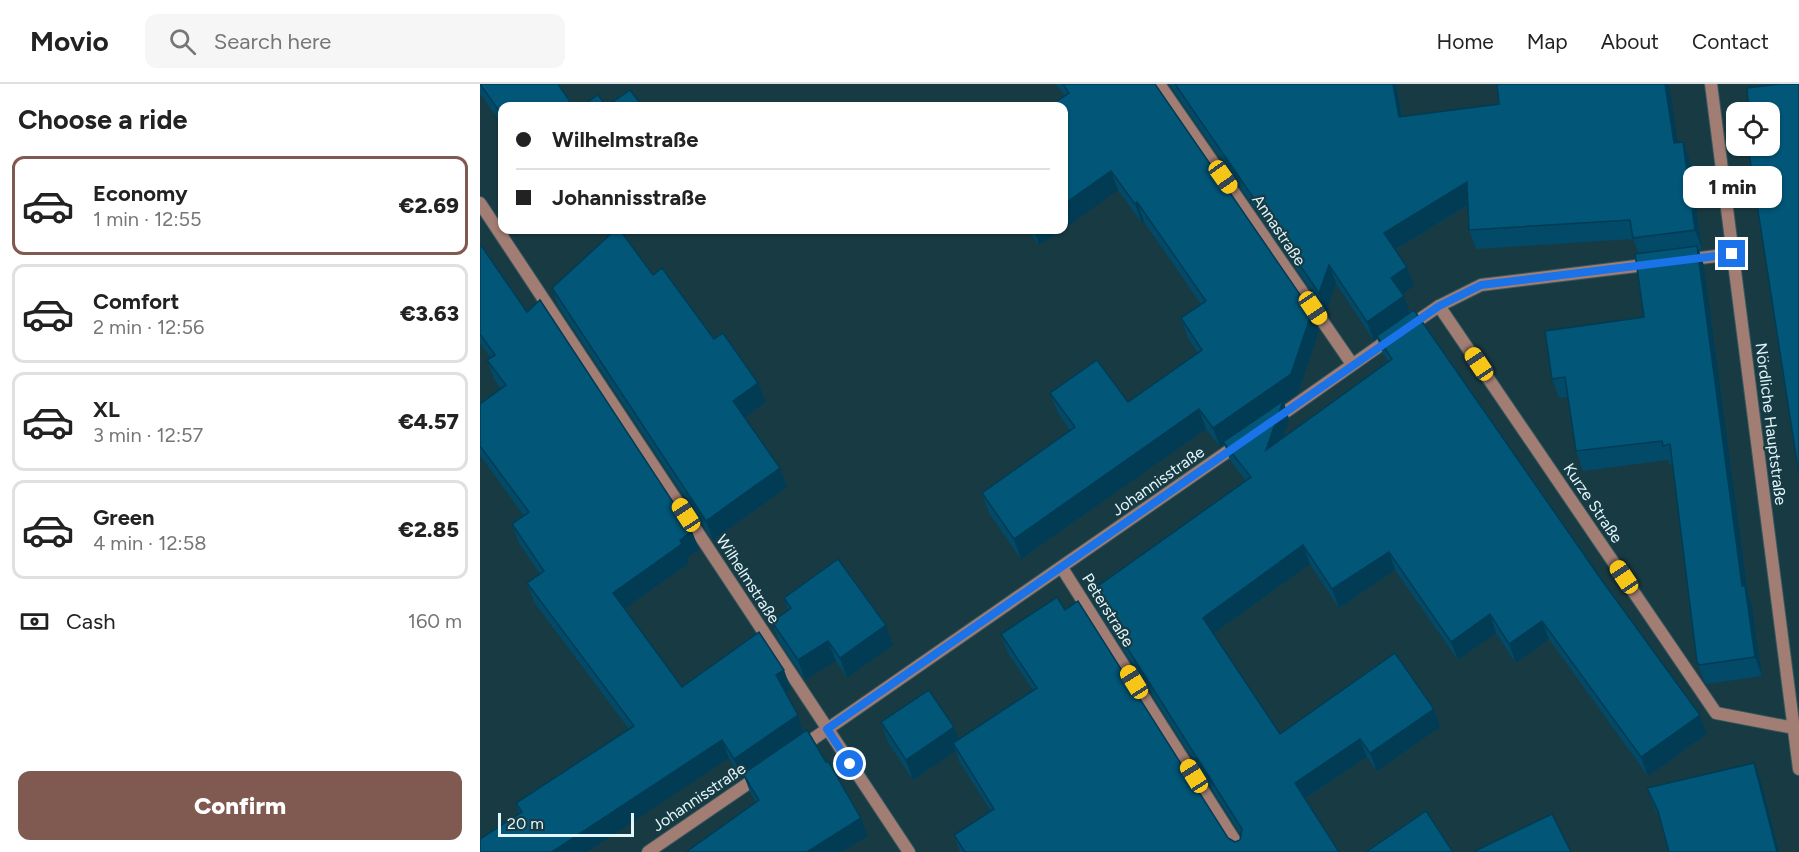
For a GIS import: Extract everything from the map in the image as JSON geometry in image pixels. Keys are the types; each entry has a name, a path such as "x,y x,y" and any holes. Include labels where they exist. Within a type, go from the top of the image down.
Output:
{"street":[{"name":"Annastraße","path":"1159,84 1352,364"},
{"name":"Nördliche Hauptstraße","path":"1711,84 1799,769"},
{"name":"Wilhelmstraße","path":"480,203 498,230"},
{"name":"Wilhelmstraße","path":"500,234 909,852"},
{"name":"Johannisstraße","path":"789,755 1439,306 1481,285 1732,254"},
{"name":"Kurze Straße","path":"1439,306 1716,713 1794,728"},
{"name":"Peterstraße","path":"1062,568 1242,852"},
{"name":"Johannisstraße","path":"648,852 771,768"}],"building":[{"path":"480,84 558,84 570,102 498,102 498,109"},
{"path":"1063,84 1155,84 1312,312 1291,374 1213,428 1199,409 1014,539 982,493 1075,427 1050,393 1097,360 1128,402 1202,350 1181,318 1206,301 1137,202 1135,204 1111,171 1068,201 1068,102 1056,102 1069,93"},
{"path":"1175,84 1393,84 1399,117 1499,104 1497,84 1665,84 1674,143 1683,142 1695,230 1633,238 1630,220 1469,230 1467,182 1384,233 1407,267 1391,278 1404,296 1367,322 1329,265 1319,293"},
{"path":"1799,84 1799,475 1750,156 1780,156 1780,102 1748,102 1747,88"},
{"path":"630,90 639,102 613,102"},
{"path":"598,95 603,102 588,102"},
{"path":"611,234 623,234 653,275 662,268 714,339 723,333 758,383 733,401 780,468 706,521 552,288"},
{"path":"480,244 527,312 540,300 692,531 680,540 682,544 613,593 682,687 759,632 784,670 776,675 798,715 734,759 722,740 552,852 480,852 480,839 522,812 516,803 634,726 527,583 544,571 512,524 529,512 480,446 480,404 506,385 487,360 495,355 480,334"},
{"path":"1697,246 1742,586 1745,586 1755,657 1699,665 1670,444 1663,446 1662,441 1576,451 1565,377 1552,379 1545,331 1644,317 1635,254"},
{"path":"1414,310 1601,579 1700,715 1641,757 1542,621 1509,644 1490,614 1451,642 1389,552 1332,589 1303,545 1203,618 1280,734 1395,653 1434,709 1370,753 1360,739 1295,783 1339,852 965,852 954,835 994,809 953,743 1037,688 1001,634 1057,597 1065,610 1078,601 1228,838 1235,842 1240,840 1242,829 1091,591 1251,477 1223,442 1283,401 1266,450 1392,359 1377,336"},
{"path":"838,559 886,625 840,658 828,641 798,660 772,622 791,608 784,598"},
{"path":"929,690 954,727 906,760 881,722"},
{"path":"807,730 861,818 807,852 686,852 759,800 743,774"},
{"path":"1754,763 1777,852 1669,852 1658,811 1647,788"},
{"path":"1426,811 1453,852 1366,852"},
{"path":"1552,814 1571,852 1473,852"}],"route":[{"path":"850,764 827,729 1439,306 1481,285 1732,254"}]}
